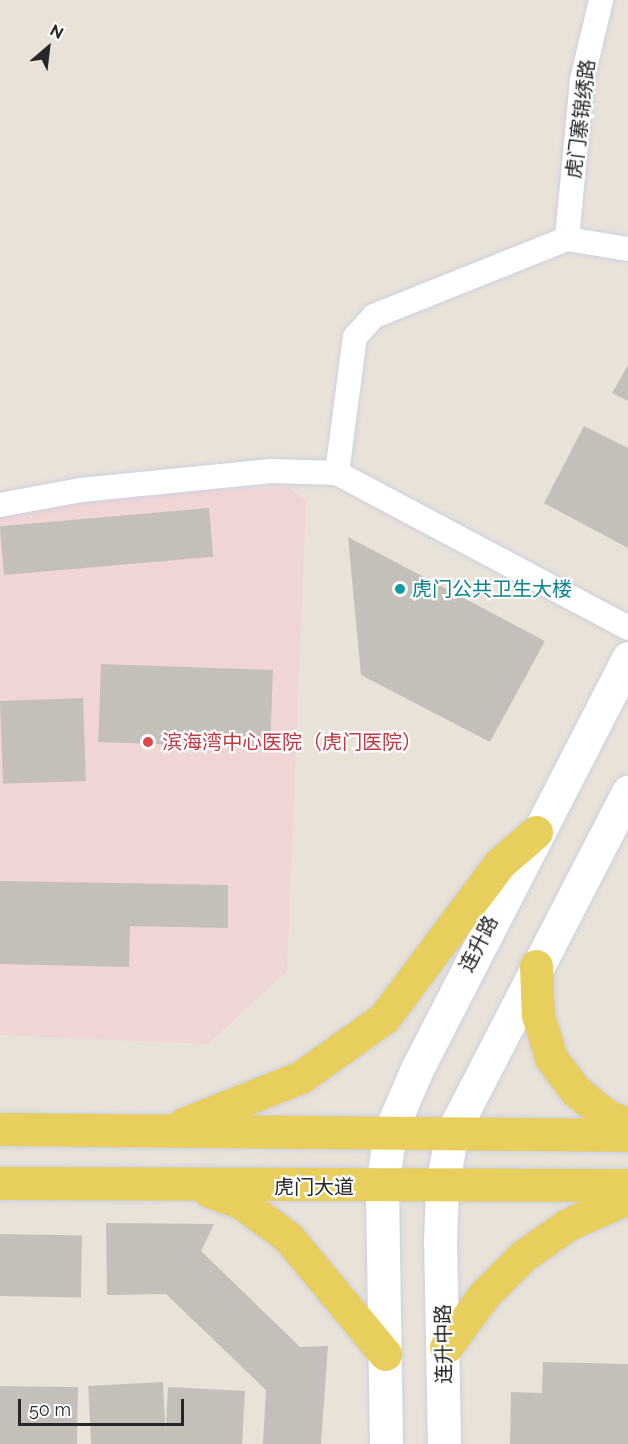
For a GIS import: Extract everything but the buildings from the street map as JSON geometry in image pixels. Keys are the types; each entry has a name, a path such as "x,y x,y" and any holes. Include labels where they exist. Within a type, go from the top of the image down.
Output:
{"main road":[{"name":"连升路","path":"385,1354 382,1186 390,1132 536,832 628,657"},
{"path":"442,1185 452,1133 536,966 628,792"},
{"path":"162,1132 301,1077 346,1049 384,1018 499,864 536,832"},
{"path":"536,966 538,1015 551,1058 576,1091 607,1116 628,1124"},
{"path":"0,1129 628,1135"},
{"name":"虎门大道","path":"0,1183 196,1186 628,1185"},
{"name":"连升中路","path":"442,1185 440,1243 447,1347 444,1444"},
{"path":"196,1186 240,1202 288,1237 385,1354 386,1444"},
{"path":"447,1347 484,1295 524,1255 568,1224 628,1198"}],"street":[{"name":"虎门寨锦绣路","path":"567,239 582,80 601,0"},
{"path":"337,473 355,337 374,316 567,239 628,249"},
{"path":"0,504 81,490 271,471 337,473 628,628"}],"shaded area":[{"name":"滨海湾中心医院（虎门医院）","path":"287,487 306,500 287,971 208,1044 0,1035 0,512 187,492"}],"place":[{"name":"虎门公共卫生大楼","path":"400,589"},
{"name":"滨海湾中心医院（虎门医院）","path":"148,742"}]}
